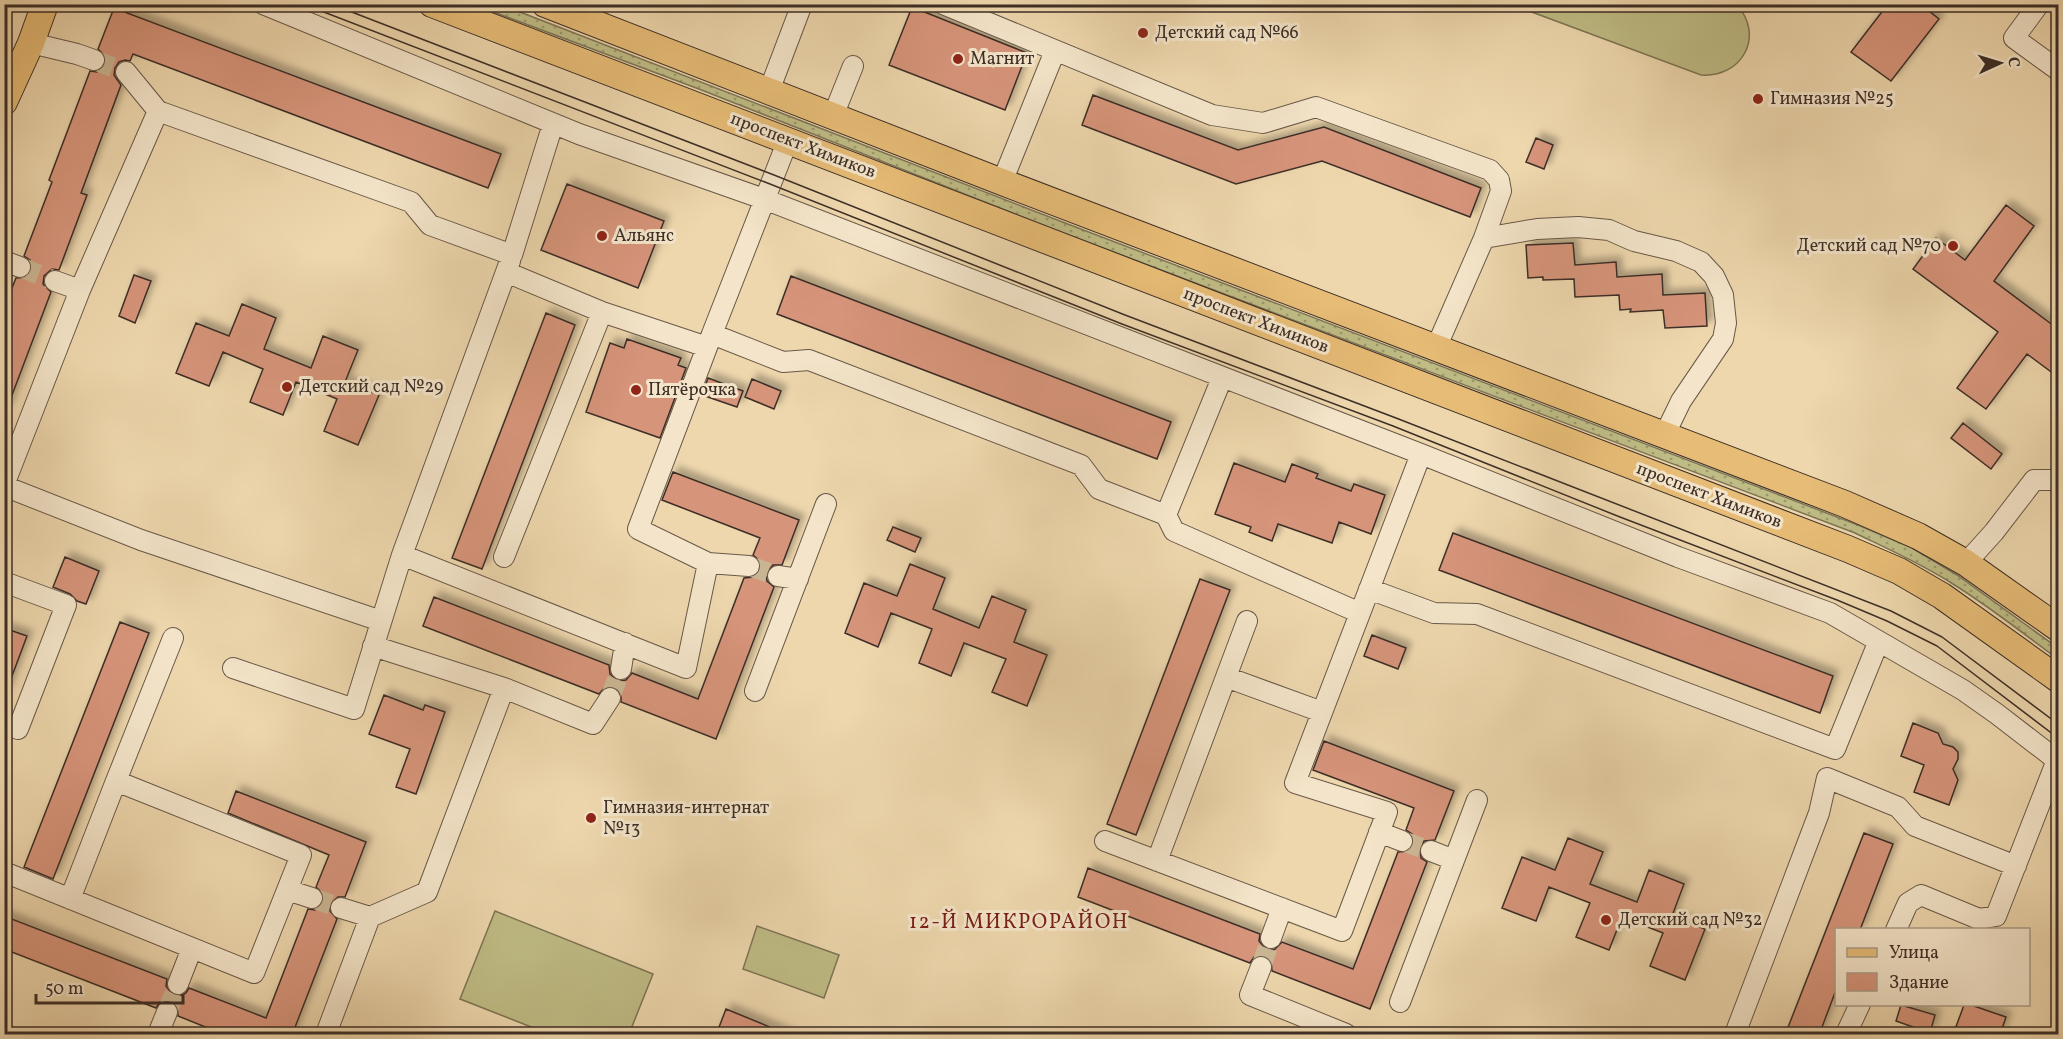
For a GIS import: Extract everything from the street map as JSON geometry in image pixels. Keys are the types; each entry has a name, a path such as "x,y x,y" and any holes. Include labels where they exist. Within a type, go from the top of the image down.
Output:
{"main road":[{"path":"4,102 45,4"},
{"name":"проспект Химиков","path":"432,4 1858,553 1899,571 1942,596 2058,679"},
{"path":"545,4 1002,182 1856,508 1918,536 1966,562 2058,628"}],"lane":[{"path":"263,4 553,124 764,199 1421,454 1678,557 1830,613 1878,643 1963,690 2058,761 1996,916 1979,919 1920,895 1908,903 1897,928"},
{"path":"769,91 802,4"},
{"path":"943,4 1212,115 1263,123 1316,106 1490,170 1498,180 1501,191 1484,238 1436,348"},
{"path":"2039,4 2014,38 2058,70"},
{"path":"30,43 94,60"},
{"path":"1002,182 1056,51"},
{"path":"833,116 854,66"},
{"path":"126,72 158,111 411,202 430,225 602,312 783,362 809,360 1081,465 1099,489 1166,515 1174,531 1360,613"},
{"path":"158,111 80,290 4,485 141,540 381,621"},
{"path":"233,668 354,709 402,555 509,263 553,124"},
{"path":"749,566 708,563 638,529 788,140"},
{"path":"1484,238 1537,229 1578,227 1609,230 1634,241 1676,251 1701,262 1714,276 1723,295 1726,323 1723,339 1681,401 1664,436"},
{"path":"55,281 80,290"},
{"path":"504,557 602,312"},
{"path":"1166,515 1222,378"},
{"path":"1104,841 1342,931 1387,812 1295,783 1421,454"},
{"path":"1966,562 1994,532 2034,480 2058,480"},
{"path":"755,691 826,504"},
{"path":"402,555 686,668 708,563"},
{"path":"778,576 798,579"},
{"path":"4,582 66,605 18,729 4,724"},
{"path":"1369,589 1434,613 1477,614 1836,749"},
{"path":"1157,861 1247,621"},
{"path":"70,899 173,638"},
{"path":"621,669 625,643"},
{"path":"1735,1035 1819,813 1836,749 1878,643"},
{"path":"372,646 504,688 593,724 610,698"},
{"path":"1226,677 1322,712"},
{"path":"341,908 370,917 427,892 504,688"},
{"path":"1827,778 1898,807 1915,826 2016,866"},
{"path":"4,872 254,973 301,855 116,781"},
{"path":"1400,1002 1477,800"},
{"path":"1379,832 1402,841"},
{"path":"1431,851 1454,860"},
{"path":"287,890 312,898"},
{"path":"1271,938 1282,908"},
{"path":"327,1034 370,917"},
{"path":"178,984 192,948"},
{"path":"1261,967 1250,995 1346,1035"},
{"path":"1846,1035 1860,1006"},
{"path":"158,1035 167,1012"}],"shaded area":[{"path":"475,5 502,5 1065,223 1858,525 1912,548 1957,575 2058,648 2058,659 1994,611 1953,584 1917,563 1855,533 1061,232 699,89"},
{"path":"1513,5 1737,5 1749,29 1749,42 1745,53 1728,70 1701,75"},
{"path":"495,911 653,974 629,1034 549,1034 460,999"},
{"path":"757,926 839,955 824,998 743,969"}],"building":[{"path":"1888,4 1920,4 1939,19 1891,81 1851,52"},
{"name":"Магнит","path":"912,7 1027,53 1005,110 889,65"},
{"path":"114,8 501,154 488,188 133,54 130,61 119,62 115,68 114,75 121,85 81,193 87,195 59,270 52,269 44,276 43,284 51,292 6,411 4,411 4,308 16,278 27,277 31,271 30,260 24,256 52,182 49,180 90,71 97,72 105,65 106,57 98,49"},
{"path":"1093,95 1238,150 1324,127 1481,188 1470,217 1322,161 1236,184 1082,125"},
{"path":"1536,138 1553,145 1544,169 1526,162"},
{"name":"Альянс","path":"567,184 664,221 638,288 541,250"},
{"path":"2006,205 2034,226 1994,281 2058,329 2058,377 2027,354 1986,409 1957,388 1998,332 1913,269 1936,238 1965,260"},
{"path":"1573,243 1575,265 1616,262 1617,277 1662,274 1663,295 1705,293 1707,326 1665,328 1663,310 1630,312 1631,309 1620,310 1619,295 1575,297 1574,279 1528,278 1526,245"},
{"path":"134,275 151,281 135,323 119,316"},
{"path":"791,276 1171,422 1157,459 777,314"},
{"path":"242,304 276,318 264,349 311,368 323,336 358,350 345,382 379,395 358,445 324,431 337,399 296,382 283,415 250,402 263,369 223,352 209,386 176,373 196,323 229,336"},
{"path":"546,313 575,325 482,569 452,558"},
{"name":"Пятёрочка","path":"627,339 681,358 678,365 686,368 660,438 586,412 610,343 624,348"},
{"path":"708,378 743,391 737,407 702,395"},
{"path":"752,379 781,391 774,409 745,397"},
{"path":"1963,423 2002,454 1991,469 1951,438"},
{"path":"1234,463 1285,482 1292,464 1318,474 1316,478 1351,491 1354,484 1385,495 1371,534 1339,522 1332,543 1278,524 1272,541 1249,532 1251,527 1215,514"},
{"path":"673,472 799,520 782,565 773,565 766,574 767,581 774,587 716,739 621,702 621,693 616,688 605,687 599,694 423,626 434,597 609,665 610,674 619,681 626,680 632,673 698,699 744,578 754,577 759,572 760,561 753,555 760,538 662,500"},
{"path":"893,527 921,538 915,552 887,540"},
{"path":"1453,533 1833,676 1820,713 1439,570"},
{"path":"65,557 99,571 86,604 53,587"},
{"path":"910,564 945,578 933,609 979,628 992,596 1026,610 1014,642 1047,655 1027,706 992,692 1006,659 964,643 951,676 919,663 932,629 891,613 878,647 845,633 864,583 897,596"},
{"path":"1200,579 1230,590 1136,835 1107,824"},
{"path":"120,622 149,633 53,879 24,867"},
{"path":"4,628 27,636 6,692 4,692"},
{"path":"1372,635 1406,648 1398,669 1364,656"},
{"path":"384,695 423,710 425,705 445,712 416,794 396,787 410,749 369,734"},
{"path":"1913,723 1938,733 1943,744 1953,747 1958,752 1958,759 1953,769 1958,780 1949,805 1914,792 1924,765 1901,756"},
{"path":"1324,741 1454,791 1435,840 1424,841 1420,847 1421,858 1427,862 1370,1009 1272,971 1271,960 1265,956 1254,957 1250,963 1078,897 1088,868 1260,934 1259,941 1266,949 1274,950 1282,942 1353,969 1398,852 1409,851 1413,845 1412,834 1406,830 1414,808 1313,770"},
{"path":"236,791 366,842 345,897 338,897 330,904 330,911 337,919 292,1035 225,1035 178,1016 177,1005 171,1001 160,1002 156,1008 4,949 4,916 167,979 166,986 173,995 180,996 189,988 266,1018 308,909 315,910 323,902 324,895 316,887 329,855 228,813"},
{"path":"1864,833 1893,844 1861,928 1835,928 1835,993 1819,1035 1785,1035"},
{"path":"1568,838 1603,852 1590,884 1637,902 1649,870 1684,884 1672,916 1705,929 1685,980 1650,966 1663,933 1622,917 1609,950 1576,937 1590,903 1549,887 1536,921 1502,908 1522,857 1555,870"},
{"path":"1901,1006 1935,1015 1930,1033 1896,1021"},
{"path":"1964,1006 1974,1006 2006,1017 2000,1035 1963,1035 1954,1032"},
{"path":"726,1009 787,1034 787,1035 716,1035"}],"tunnel":[{"path":"94,60 126,72"},
{"path":"20,267 55,281"},
{"path":"749,566 778,576"},
{"path":"610,698 621,669"},
{"path":"1402,841 1431,851"},
{"path":"312,898 341,908"},
{"path":"1261,967 1271,938"},
{"path":"167,1012 178,984"}],"tram line":[{"path":"303,4 1837,600 1887,621 1937,646 2058,738"},
{"path":"331,4 774,175 1125,315 1891,611 1942,637 2058,724"}],"place":[{"name":"Детский сад №66","path":"1143,33"},
{"name":"Магнит","path":"958,59"},
{"name":"Гимназия №25","path":"1758,99"},
{"name":"Альянс","path":"602,236"},
{"name":"Детский сад №70","path":"1953,246"},
{"name":"Детский сад №29","path":"287,387"},
{"name":"Пятёрочка","path":"636,390"},
{"name":"Гимназия-интернат №13","path":"591,818"},
{"name":"Детский сад №32","path":"1606,920"}],"district":[{"name":"12-Й МИКРОРАЙОН","path":"1019,922"}]}
